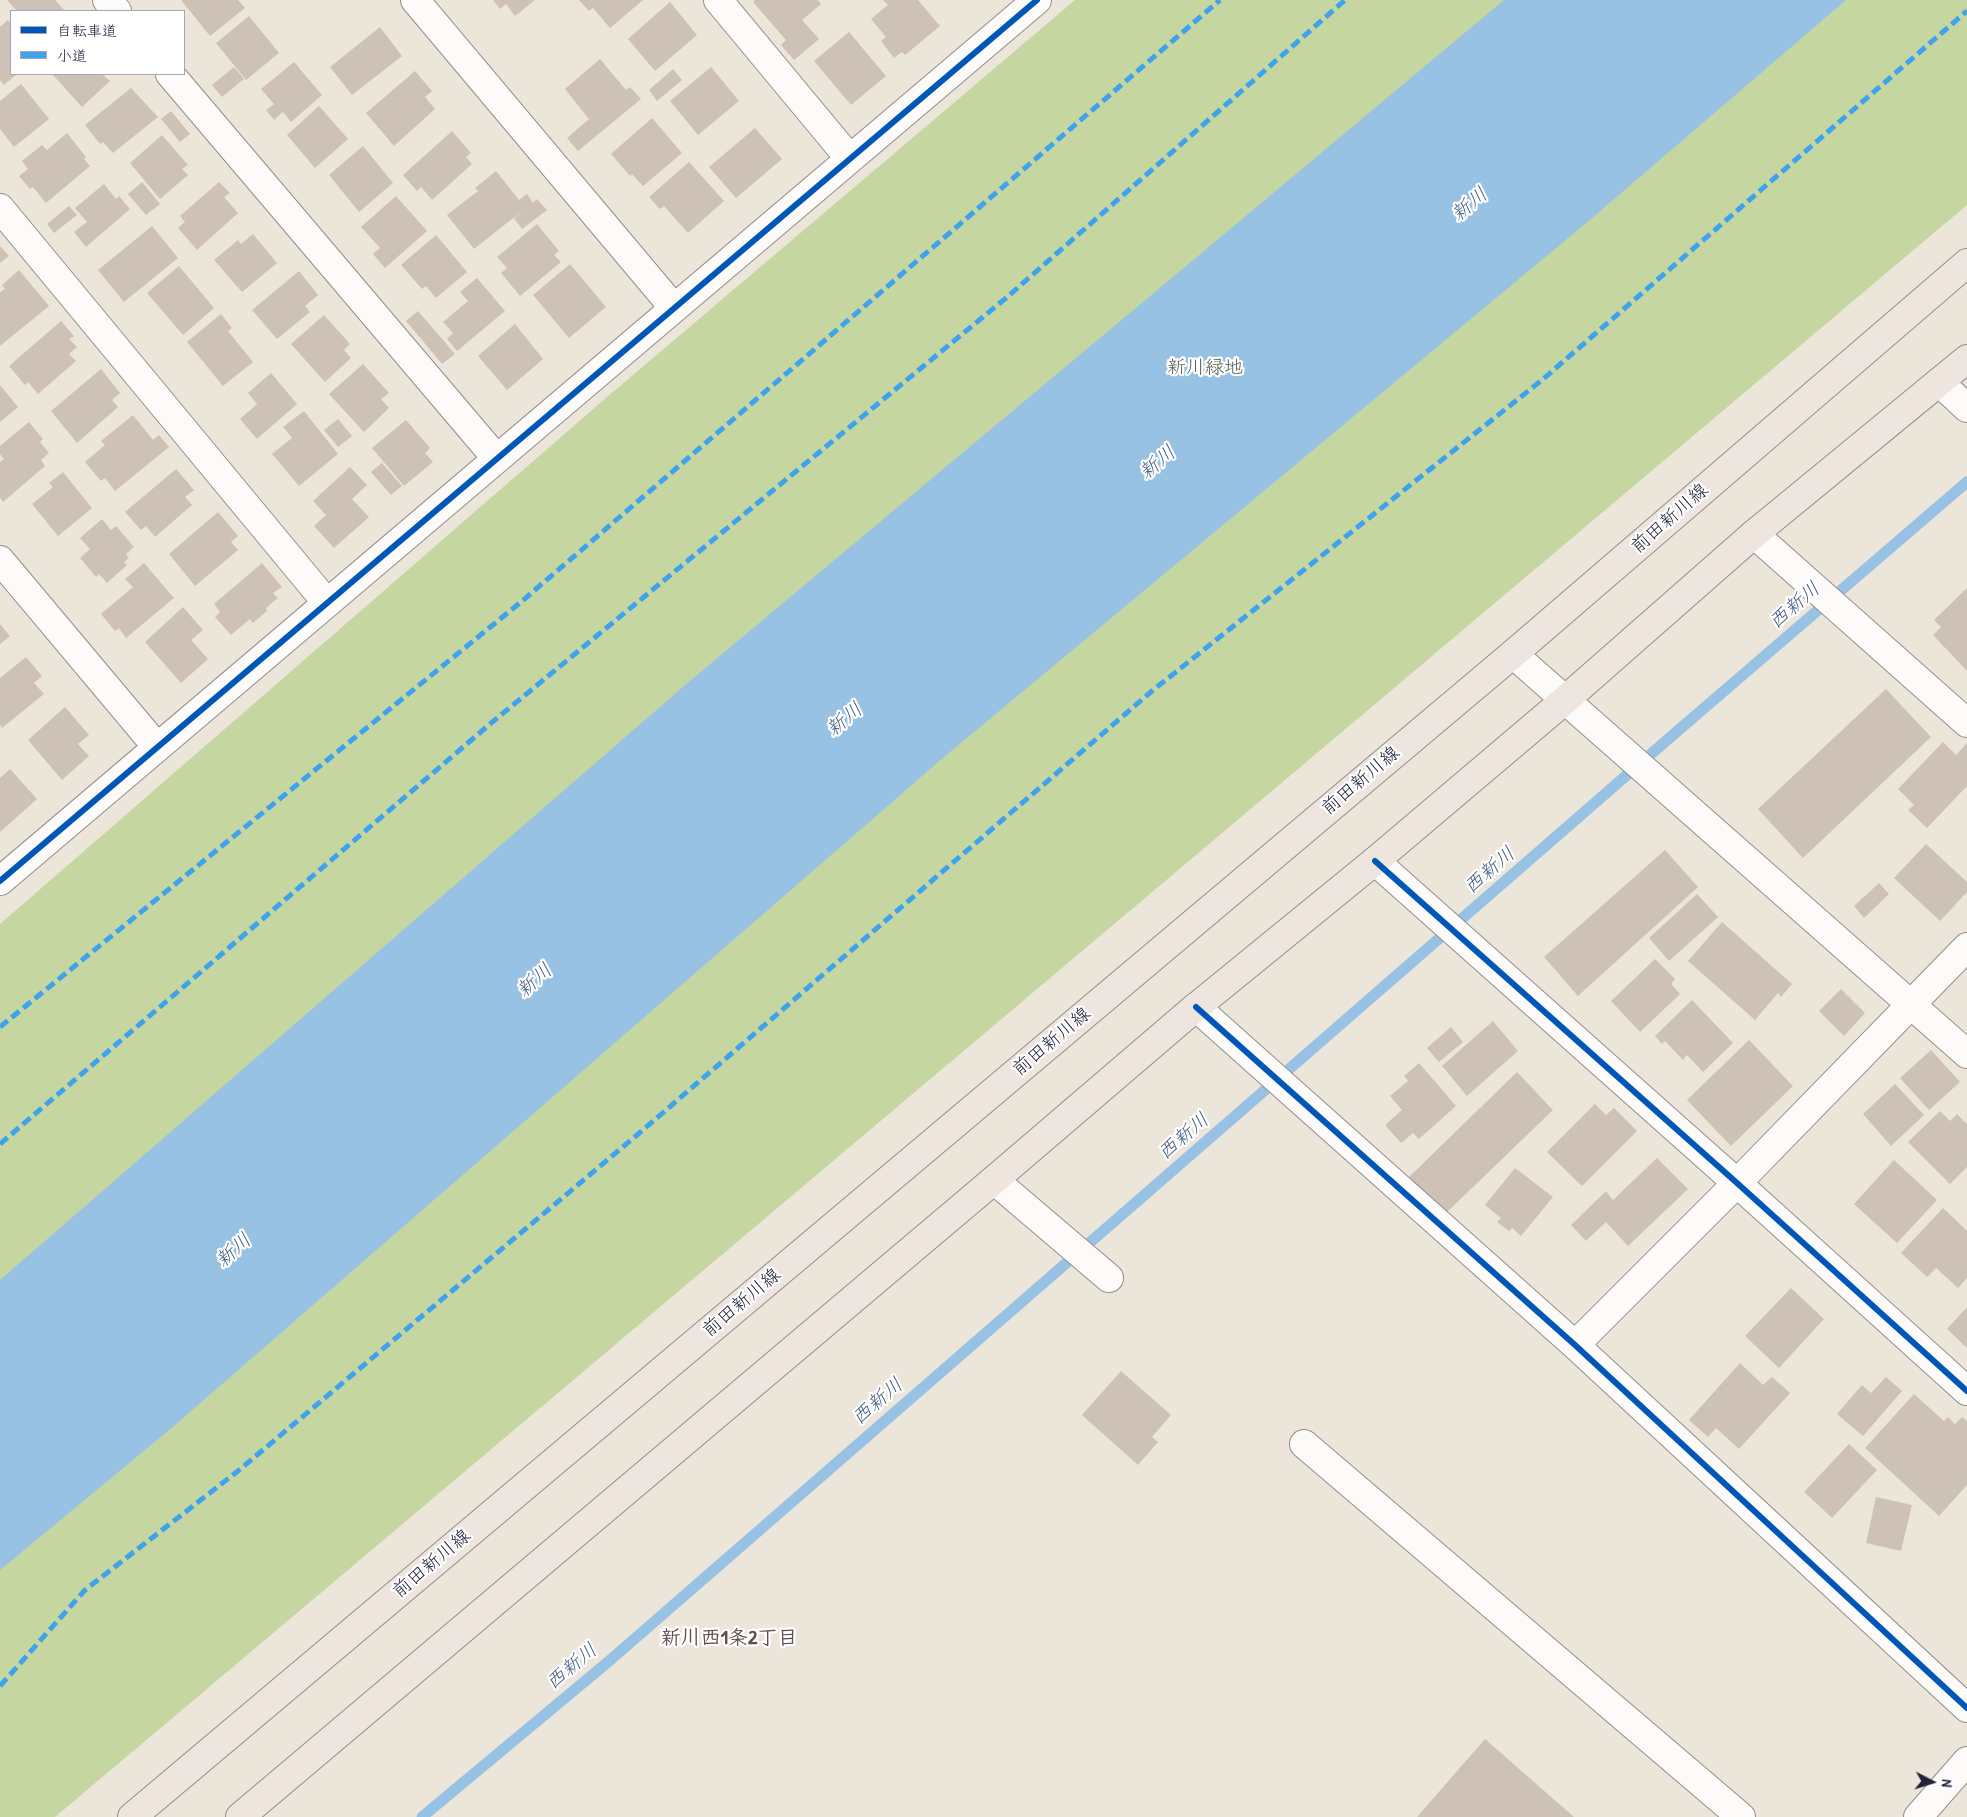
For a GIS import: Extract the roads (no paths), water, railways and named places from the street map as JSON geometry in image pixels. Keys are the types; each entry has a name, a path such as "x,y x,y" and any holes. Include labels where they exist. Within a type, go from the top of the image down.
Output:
{"main road":[{"name":"前田新川線","path":"132,1817 1513,654 1967,263"},
{"path":"240,1817 994,1180 1196,1006 1375,861 1565,700 1754,534 1967,359"}],"street":[{"path":"107,0 116,10"},
{"path":"415,0 674,308"},
{"path":"718,0 850,158"},
{"path":"1,880 1037,0"},
{"path":"171,75 497,459"},
{"path":"0,208 327,603"},
{"path":"1939,382 1967,408"},
{"path":"1754,534 1967,723"},
{"path":"0,560 157,747"},
{"path":"1513,654 1967,1054"},
{"path":"1375,861 1738,1183 1967,1391"},
{"path":"1575,1345 1738,1183 1967,948"},
{"path":"1196,1006 1575,1345 1967,1708"},
{"path":"994,1180 1109,1278"},
{"path":"1304,1444 1741,1817"},
{"path":"1918,1817 1967,1761"}],"water":[{"name":"新川","path":"1504,0 1846,0 1591,219 944,757 168,1431 0,1570 0,1280 691,680"}],"waterway":[{"name":"西新川","path":"422,1817 608,1662 1674,734 1967,482"}],"district":[{"name":"新川西1条2丁目","path":"729,1639"}],"park label":[{"name":"新川緑地","path":"1205,368"}]}
